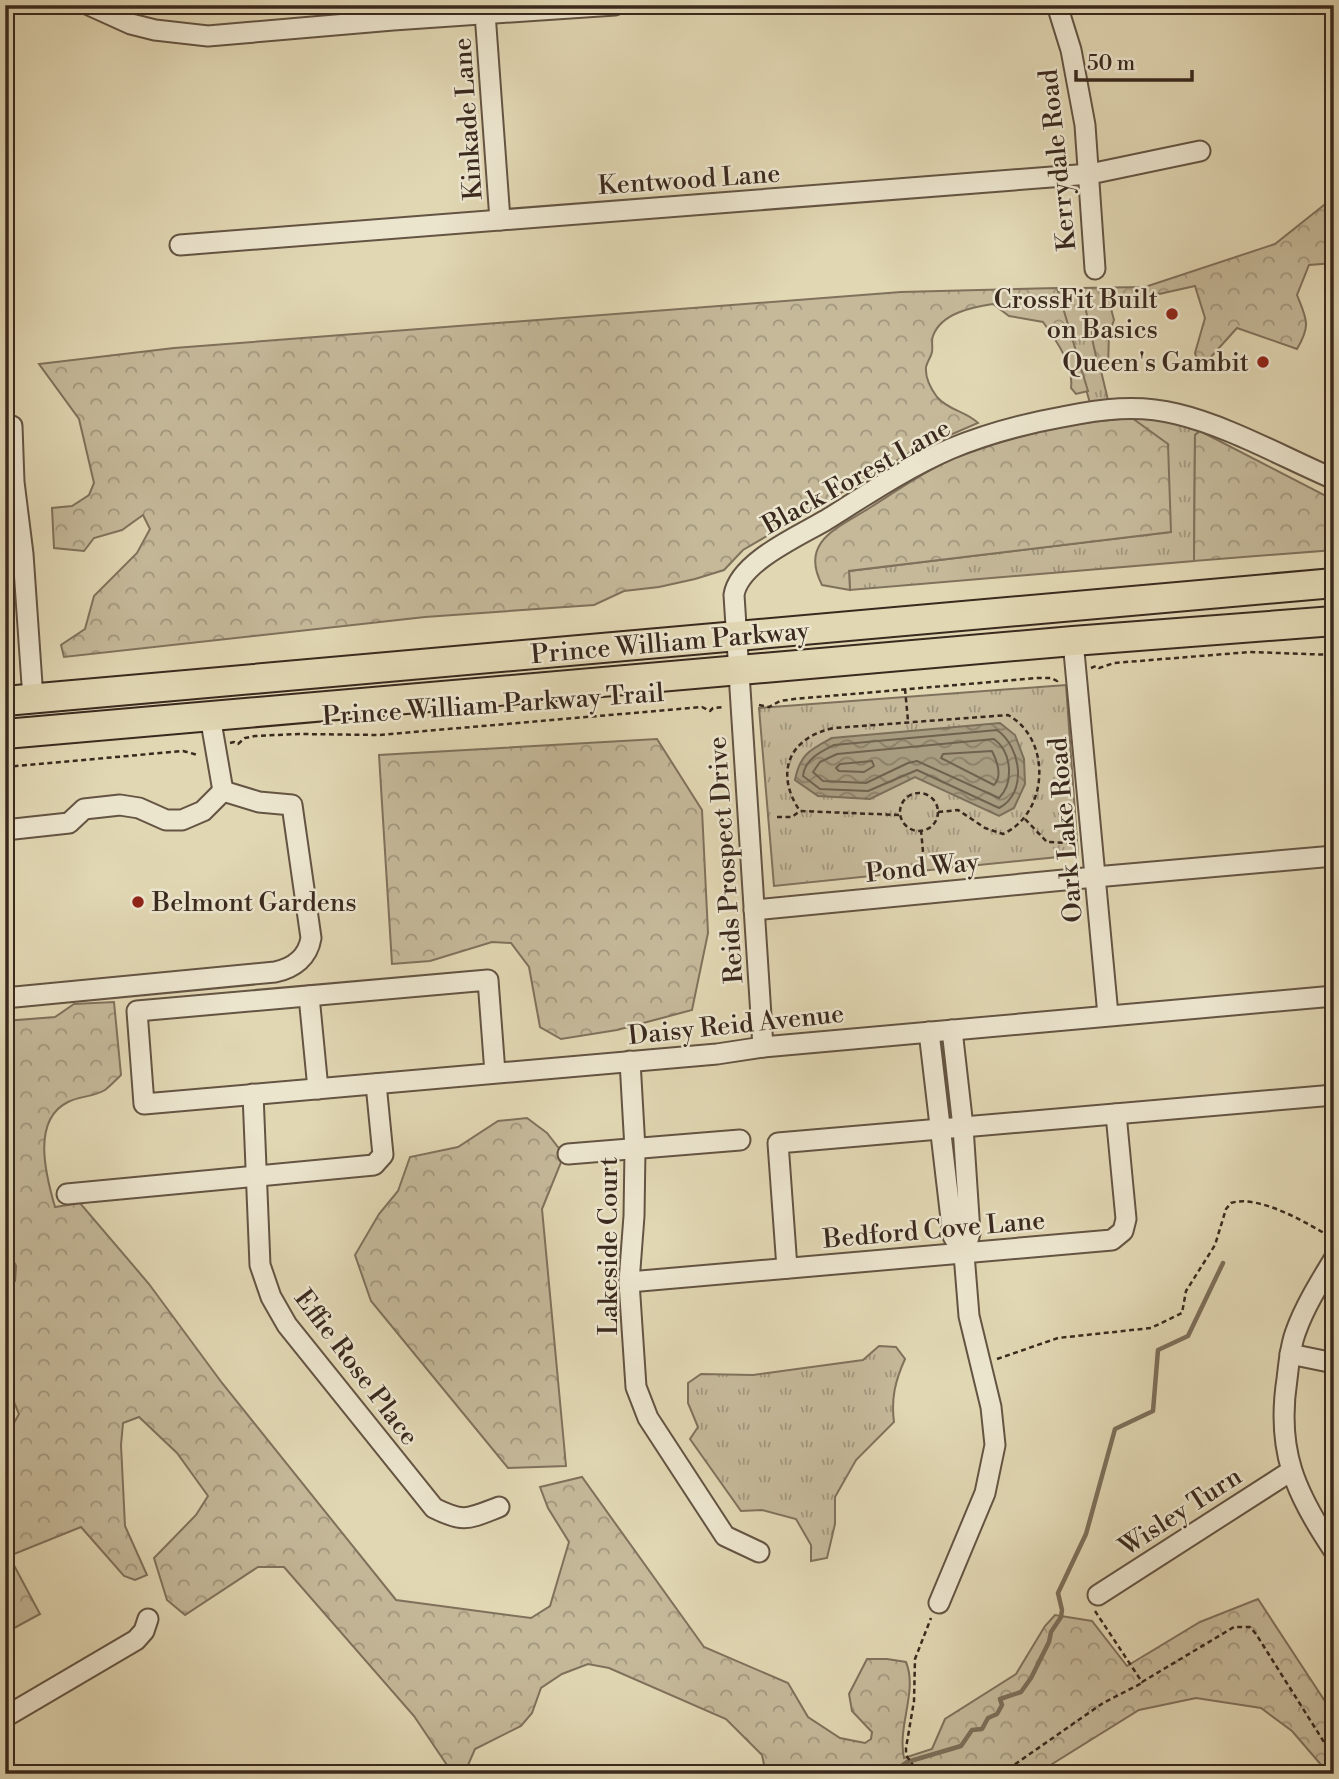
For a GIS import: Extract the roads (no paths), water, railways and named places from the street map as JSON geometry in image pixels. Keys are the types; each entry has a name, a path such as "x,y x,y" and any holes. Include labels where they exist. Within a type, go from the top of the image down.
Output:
{"highway":[{"name":"Prince William Parkway","path":"19,700 1334,583"},
{"name":"Prince William Parkway","path":"5,734 1073,641 1334,621"}],"street":[{"path":"89,5 122,21 155,30 208,36 615,5"},
{"name":"Kerrydale Road","path":"1057,5 1079,83 1090,174 1096,269"},
{"name":"Kinkade Lane","path":"485,13 500,220"},
{"name":"Kentwood Lane","path":"180,245 1090,174 1200,151"},
{"name":"Black Forest Lane","path":"739,670 735,589 741,576 760,561 914,467 948,450 1016,426 1103,410 1133,407 1154,409 1188,416 1334,479"},
{"path":"12,426 14,482 23,554 19,700"},
{"name":"Oark Lake Road","path":"1073,641 1108,1015"},
{"name":"Reids Prospect Drive","path":"739,670 763,1047"},
{"path":"210,716 223,791"},
{"path":"5,830 69,822 84,809 120,805 139,808 166,820 182,820 203,811 223,791"},
{"path":"5,996 275,972 289,968 301,960 310,946 311,938 292,805 259,802 223,791"},
{"name":"Pond Way","path":"754,910 1334,856"},
{"path":"318,1089 309,996 488,980 495,1073"},
{"name":"Daisy Reid Avenue","path":"309,996 136,1011 144,1104 1334,996"},
{"path":"939,1603 985,1493 995,1445 994,1423 969,1315 964,1254 970,1233 963,1127 952,1030"},
{"path":"929,1032 953,1236 964,1254"},
{"name":"Lakeside Court","path":"630,1061 635,1149 629,1282 636,1387 648,1418 725,1536 759,1552"},
{"path":"68,1194 374,1165 383,1155 376,1084"},
{"name":"Effie Rose Place","path":"253,1094 260,1265 271,1297 288,1325 434,1508 456,1519 475,1516 499,1507"},
{"path":"787,1268 778,1143 1334,1095"},
{"name":"Bedford Cove Lane","path":"629,1282 1104,1241 1119,1236 1126,1219 1116,1114"},
{"path":"568,1154 740,1140"},
{"path":"1334,1259 1295,1332 1283,1404 1283,1425 1291,1471 1311,1515 1334,1551"},
{"path":"1290,1354 1334,1363"},
{"name":"Wisley Turn","path":"1098,1595 1291,1471"},
{"path":"5,1717 136,1640 144,1631 148,1619"}],"water":[{"path":"1000,723 1015,735 1024,759 1025,784 1014,808 999,816 915,777 870,799 818,796 795,780 803,758 832,738"}],"waterway":[{"path":"890,1774 907,1762 961,1746 972,1730 982,1729 988,1718 997,1714 1002,1705 1000,1699 1021,1692 1031,1678 1049,1642 1051,1632 1061,1617 1058,1593 1086,1534 1115,1429 1153,1411 1158,1350 1188,1336 1223,1263"}],"place":[{"name":"CrossFit Built on Basics","path":"1172,314"},
{"name":"Queen's Gambit","path":"1263,362"},
{"name":"Belmont Gardens","path":"138,902"}]}
